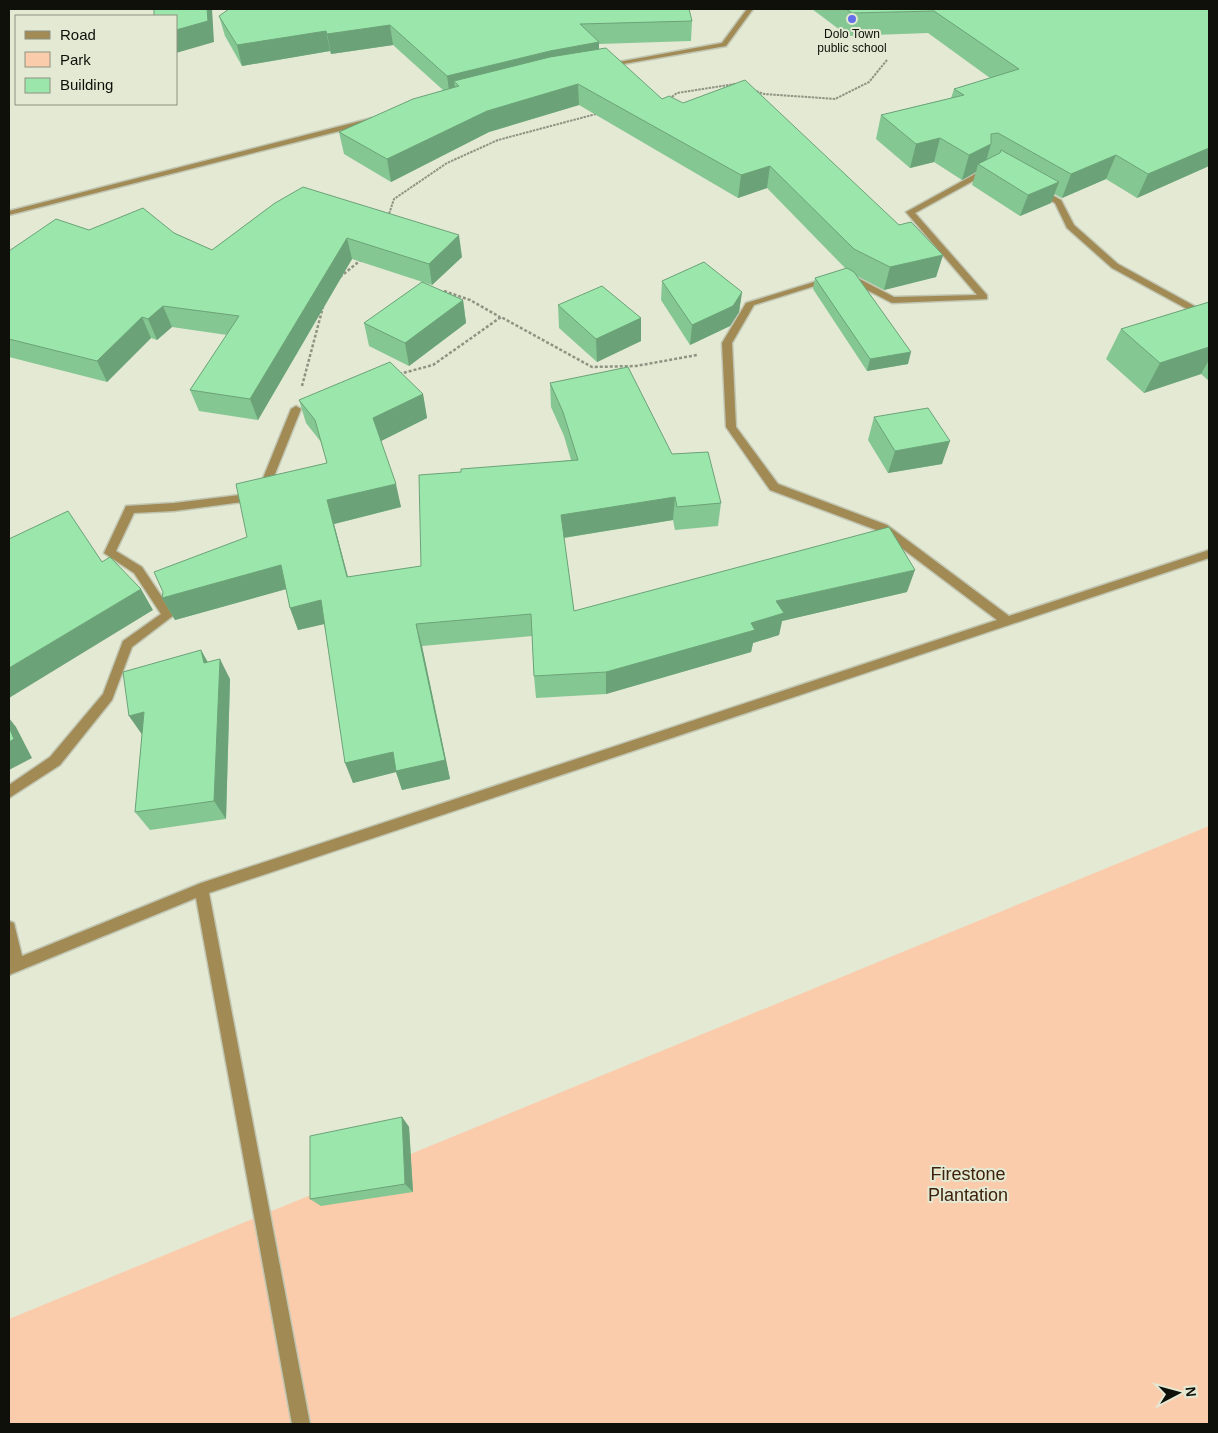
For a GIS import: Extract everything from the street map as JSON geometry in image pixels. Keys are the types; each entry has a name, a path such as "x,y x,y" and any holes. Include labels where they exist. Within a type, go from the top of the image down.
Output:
{"street":[{"path":"599,67 724,45 750,9"},
{"path":"9,213 377,119"},
{"path":"1000,169 988,161 990,170 910,212 984,297 892,300 846,276 751,303 727,343 731,427 774,487 883,528 1007,621"},
{"path":"1026,184 1058,202 1070,226 1115,266 1209,318"},
{"path":"9,792 55,761 108,696 127,644 168,615 138,570 110,553 130,509 174,507 261,496 296,409"},
{"path":"9,928 13,966 201,889 1209,554"},
{"path":"201,889 302,1424"}],"path":[{"path":"749,89 764,94 835,100 869,82 887,60"},
{"path":"665,102 677,93 735,84 742,86"},
{"path":"386,225 394,199 447,163 498,140 592,113 600,114"},
{"path":"340,278 369,253"},
{"path":"444,291 470,300 592,367 636,366 728,350"},
{"path":"296,409 323,303"},
{"path":"395,374 433,364 501,317"}],"green space":[{"name":"Firestone Plantation","path":"1209,826 1209,1424 9,1424 9,1319"}],"building":[{"path":"154,9 207,9 208,21 178,29 178,15 154,15"},
{"path":"229,9 689,9 692,21 580,24 599,42 550,51 447,76 390,25 327,34 326,31 237,45 219,16"},
{"path":"846,9 1209,9 1209,148 1148,174 1116,155 1071,174 998,133 991,134 991,144 969,155 940,138 916,144 881,115 964,95 954,89 1019,69 934,11 852,13"},
{"path":"606,48 662,99 669,96 683,103 745,80 899,225 911,222 943,255 890,267 854,249 770,166 741,175 578,84 487,111 387,159 339,132 413,99 459,86 454,81 550,57"},
{"path":"1001,150 1059,182 1028,195 978,164 1000,153"},
{"path":"303,187 459,235 429,264 347,238 250,399 190,390 239,316 163,306 148,319 142,317 97,361 9,339 9,251 56,219 89,230 143,208 174,233 212,250 275,203"},
{"path":"704,262 742,292 733,306 692,325 662,281"},
{"path":"847,268 854,272 911,352 870,359 815,278"},
{"path":"422,282 463,300 405,343 364,323"},
{"path":"602,286 641,318 596,339 558,305"},
{"path":"1209,302 1209,347 1160,363 1121,329"},
{"path":"390,362 423,394 373,418 396,484 327,500 347,577 421,566 419,475 461,472 461,469 578,460 563,412 550,383 628,367 672,454 708,452 721,503 677,507 675,497 561,515 574,611 889,527 915,570 776,601 784,613 751,623 755,630 606,672 534,676 531,614 416,624 445,760 396,771 393,752 345,763 321,600 290,608 281,565 162,598 163,592 154,572 247,537 236,484 327,463 315,420 299,400"},
{"path":"928,408 950,441 895,451 874,417"},
{"path":"68,511 102,562 110,557 141,589 9,668 9,539"},
{"path":"201,650 204,663 220,659 214,801 135,812 144,712 129,716 123,672"},
{"path":"9,727 14,739 9,742"},
{"path":"402,1117 405,1184 310,1199 310,1136"}],"place":[{"name":"Dolo Town public school","path":"852,19"}]}
